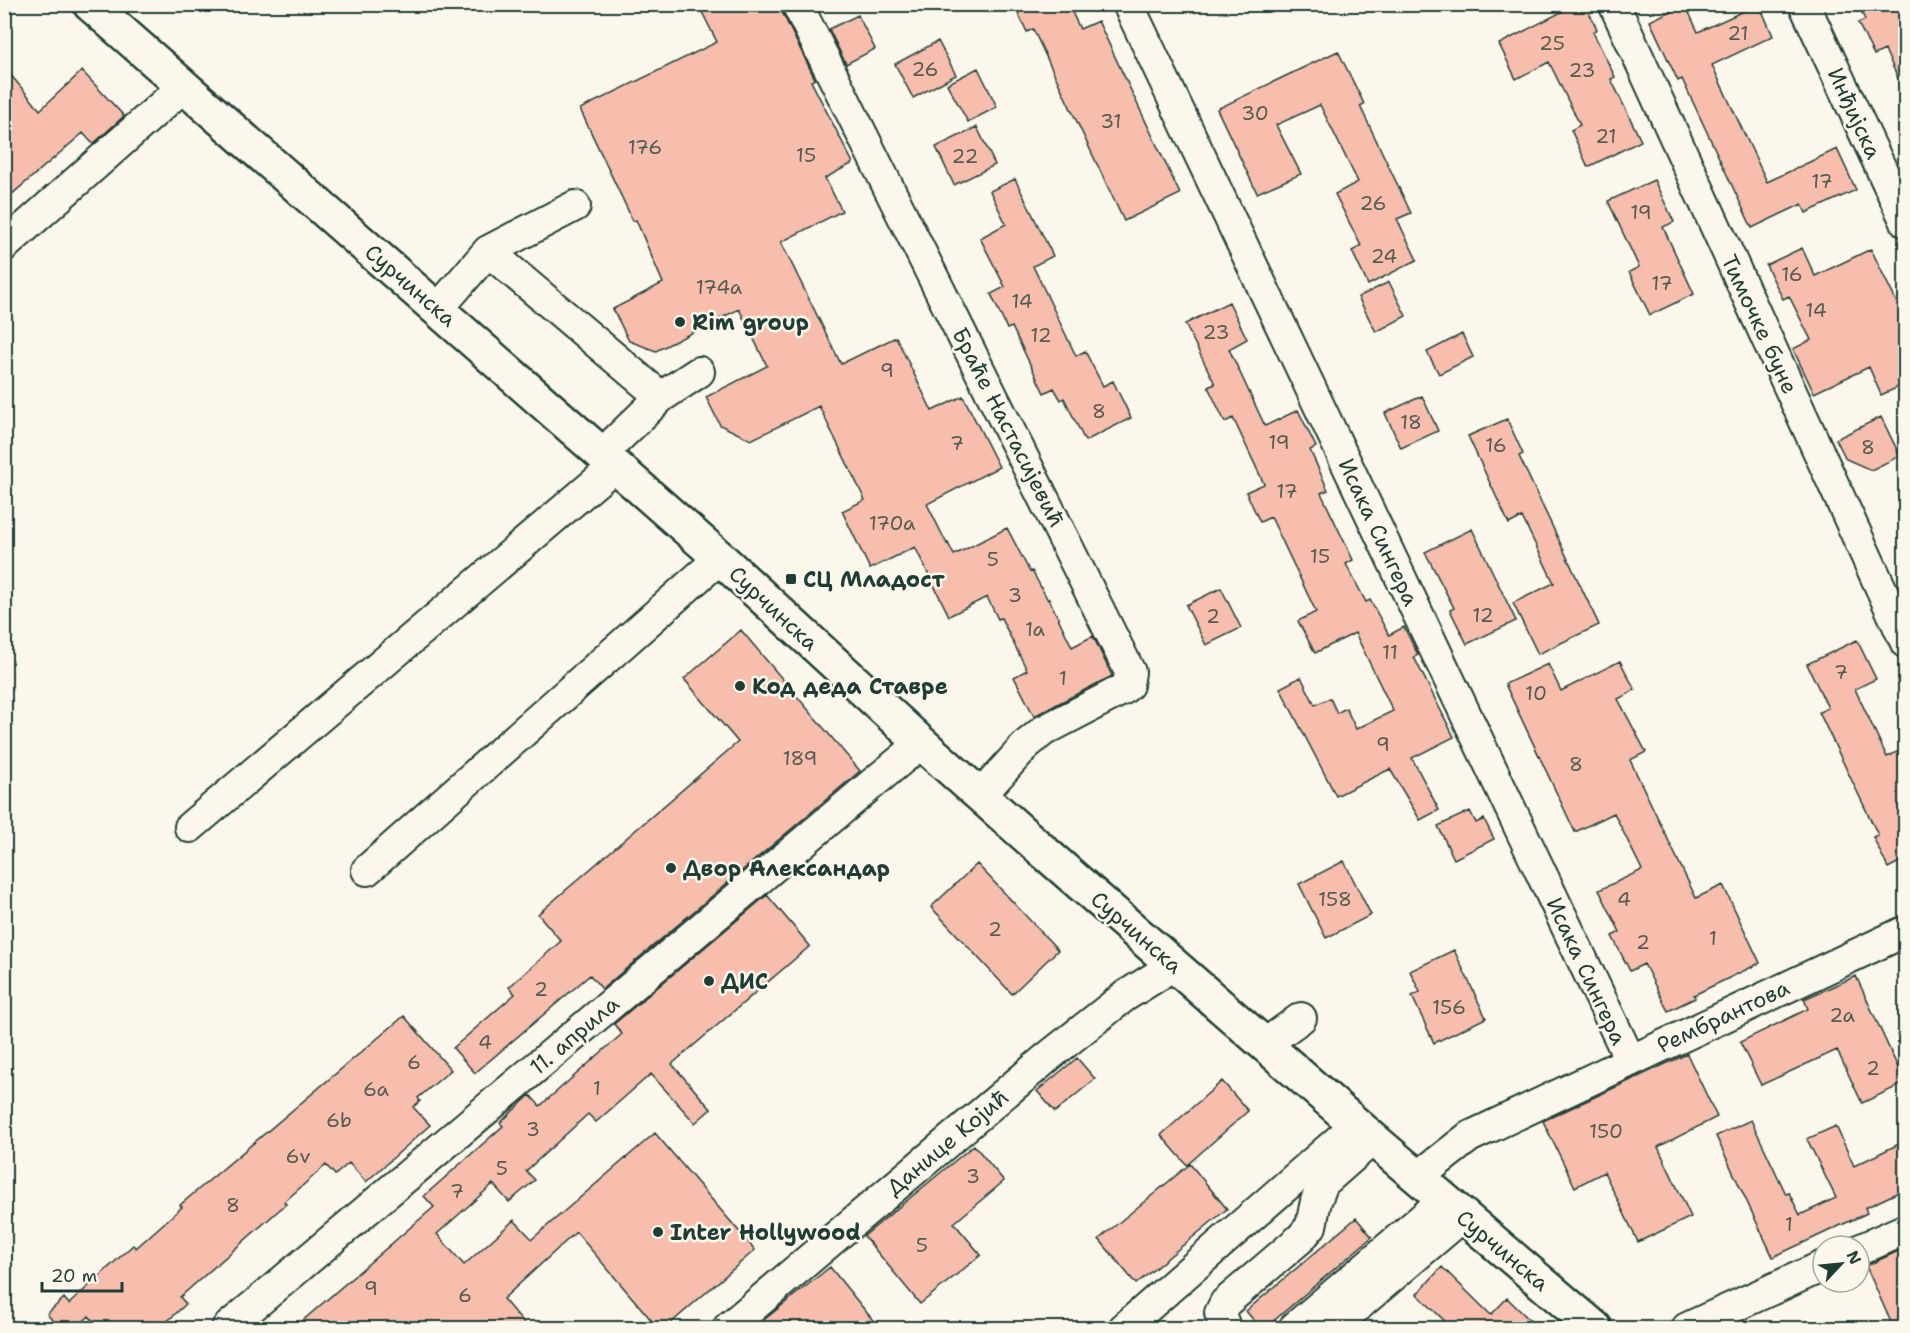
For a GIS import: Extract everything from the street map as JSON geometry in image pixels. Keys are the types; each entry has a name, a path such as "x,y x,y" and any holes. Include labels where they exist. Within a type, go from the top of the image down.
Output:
{"main road":[{"name":"Сурчинска","path":"90,4 720,558 919,741 1365,1132 1595,1329"}],"street":[{"name":"Браће Настасијевић","path":"797,4 1130,672 1128,685 1122,690 1043,731 1026,745 981,795"},
{"name":"Исака Сингера","path":"1128,4 1630,1060"},
{"name":"Тимочке буне","path":"1614,4 1905,643"},
{"name":"Инђијска","path":"1803,4 1905,222"},
{"path":"4,246 184,86"},
{"path":"438,309 488,251 574,206"},
{"path":"488,251 661,397"},
{"path":"190,827 608,460 661,397 699,372"},
{"path":"367,870 720,558"},
{"name":"11. априла","path":"228,1329 907,755 919,741"},
{"name":"Рембрантова","path":"1418,1177 1469,1137 1905,931"},
{"name":"Данице Којић","path":"728,1329 1049,1056 1125,996 1173,963"},
{"path":"1265,1044 1301,1018"},
{"path":"1124,1329 1365,1132"},
{"path":"1225,1329 1220,1313 1225,1304 1301,1238 1311,1226 1316,1201 1323,1183 1365,1132"},
{"path":"1294,1329 1454,1208"},
{"path":"1332,1329 1454,1208"},
{"path":"1871,1245 1905,1229"},
{"path":"1687,1329 1811,1272"}],"building":[{"path":"698,4 778,4 815,79 811,81 853,163 825,178 842,211 781,242 841,364 896,337 932,411 963,396 999,467 927,504 947,544 954,555 1007,528 1030,572 1032,571 1049,599 1072,647 1093,636 1112,676 1034,716 1014,677 1027,670 1001,618 998,619 987,597 949,616 915,547 870,569 842,511 865,500 819,406 751,440 720,425 706,397 767,366 739,309 656,351 629,341 613,309 663,283 636,220 633,221 580,109 717,42"},
{"path":"1014,4 1068,4 1080,29 1098,21 1180,194 1124,221 1033,29 1027,32"},
{"path":"1577,4 1585,4 1597,29 1593,32 1615,77 1611,79 1641,141 1588,167 1571,130 1580,125 1549,62 1516,79 1499,44"},
{"path":"1685,4 1698,32 1759,4 1773,36 1712,65 1767,182 1837,149 1856,190 1806,213 1802,204 1752,228 1682,79 1678,81 1650,21"},
{"path":"1858,4 1905,4 1905,93 1885,50 1874,55 1858,23 1865,20"},
{"path":"858,15 875,49 846,64 829,29"},
{"path":"938,41 956,75 913,98 895,64"},
{"path":"1338,51 1364,104 1360,106 1411,213 1397,219 1417,260 1368,285 1352,251 1361,246 1335,194 1358,182 1320,105 1276,125 1301,174 1257,193 1217,109"},
{"path":"4,67 40,110 82,71 124,116 93,144 83,133 4,201"},
{"path":"978,68 997,107 968,122 947,84"},
{"path":"977,127 995,165 954,185 936,147"},
{"path":"1015,179 1053,256 1033,266 1076,356 1085,351 1103,386 1113,381 1131,418 1085,441 1064,398 1061,400 1054,388 1044,393 1012,327 1007,329 991,294 1005,287 980,238 1006,224 990,191"},
{"path":"1654,180 1674,222 1663,227 1694,294 1650,315 1629,272 1639,267 1608,201"},
{"path":"1802,248 1815,276 1871,249 1898,305 1905,302 1905,384 1881,395 1869,367 1814,393 1793,349 1811,340 1789,296 1783,299 1766,265"},
{"path":"1389,282 1406,316 1376,332 1358,297"},
{"path":"1229,302 1247,339 1229,349 1265,426 1298,410 1316,447 1310,450 1328,490 1321,493 1353,560 1346,564 1366,602 1370,600 1389,635 1404,627 1418,655 1414,657 1454,737 1412,758 1439,810 1420,820 1390,769 1336,796 1280,688 1301,677 1315,705 1330,698 1337,713 1346,708 1356,729 1393,711 1355,633 1315,653 1298,621 1316,612 1271,517 1260,522 1246,492 1264,484 1233,418 1225,422 1208,387 1215,384 1185,324"},
{"path":"1462,334 1473,357 1439,374 1427,352"},
{"path":"1422,396 1438,431 1401,448 1385,413"},
{"path":"1881,417 1900,456 1871,470 1846,459 1836,439"},
{"path":"1507,419 1523,454 1519,456 1599,625 1538,654 1513,603 1554,583 1522,517 1509,524 1468,436"},
{"path":"1472,529 1516,621 1467,644 1450,610 1454,608 1425,552"},
{"path":"1221,588 1241,628 1206,645 1186,605"},
{"path":"741,630 860,771 602,989 590,975 475,1073 453,1048 515,994 509,987 561,941 538,914 738,742 684,679"},
{"path":"1857,640 1876,679 1855,689 1887,757 1905,748 1905,859 1888,868 1873,837 1878,835 1819,712 1828,708 1807,664"},
{"path":"1620,661 1635,690 1618,699 1646,752 1630,760 1696,898 1723,885 1760,963 1694,995 1695,998 1668,1011 1644,964 1630,971 1612,936 1620,932 1599,890 1642,870 1614,813 1575,832 1505,684 1548,664 1561,691"},
{"path":"1470,811 1476,823 1484,819 1494,839 1454,859 1438,826"},
{"path":"1344,861 1371,915 1326,938 1299,884"},
{"path":"977,864 1058,950 1012,994 931,907"},
{"path":"767,895 810,946 672,1064 711,1109 695,1123 651,1074 596,1122 588,1114 526,1171 535,1180 509,1202 493,1184 437,1234 464,1265 514,1220 532,1239 655,1133 755,1250 664,1329 659,1329 576,1232 503,1299 529,1329 293,1329 434,1207 424,1196 503,1126 500,1123 530,1095 540,1106 622,1034 614,1024"},
{"path":"1454,950 1486,1018 1434,1043 1412,996 1420,992 1410,971"},
{"path":"1856,976 1905,1083 1862,1103 1837,1050 1761,1085 1740,1042 1808,1009 1804,999"},
{"path":"404,1016 451,1070 418,1098 420,1101 413,1107 430,1125 366,1182 349,1163 335,1175 326,1165 284,1202 286,1204 180,1297 186,1304 159,1329 100,1329 89,1316 75,1329 60,1329 47,1314 64,1298 69,1304 133,1245 136,1248 182,1207 180,1205"},
{"path":"1687,1054 1717,1117 1658,1147 1691,1217 1638,1242 1604,1172 1575,1187 1543,1121"},
{"path":"1077,1058 1095,1079 1055,1112 1037,1091"},
{"path":"1222,1081 1248,1111 1187,1165 1161,1135"},
{"path":"1751,1120 1786,1194 1789,1193 1800,1215 1836,1198 1807,1139 1836,1126 1854,1166 1905,1141 1905,1189 1865,1208 1867,1213 1822,1234 1811,1234 1811,1239 1773,1257 1716,1136"},
{"path":"974,1145 1004,1181 954,1223 981,1255 920,1304 864,1236"},
{"path":"1190,1164 1227,1209 1136,1284 1099,1239"},
{"path":"1356,1218 1372,1237 1264,1329 1261,1329 1246,1311"},
{"path":"1905,1248 1905,1329 1894,1329 1871,1277 1871,1264"},
{"path":"830,1267 880,1329 754,1329 765,1319"},
{"path":"1442,1267 1491,1315 1507,1298 1539,1329 1453,1329 1417,1294"}],"place":[{"name":"Rim group","path":"680,322"},
{"name":"СЦ Младост","path":"791,579"},
{"name":"Код деда Ставре","path":"740,686"},
{"name":"Двор Александар","path":"671,868"},
{"name":"ДИС","path":"709,981"},
{"name":"Inter Hollywood","path":"658,1232"}]}
